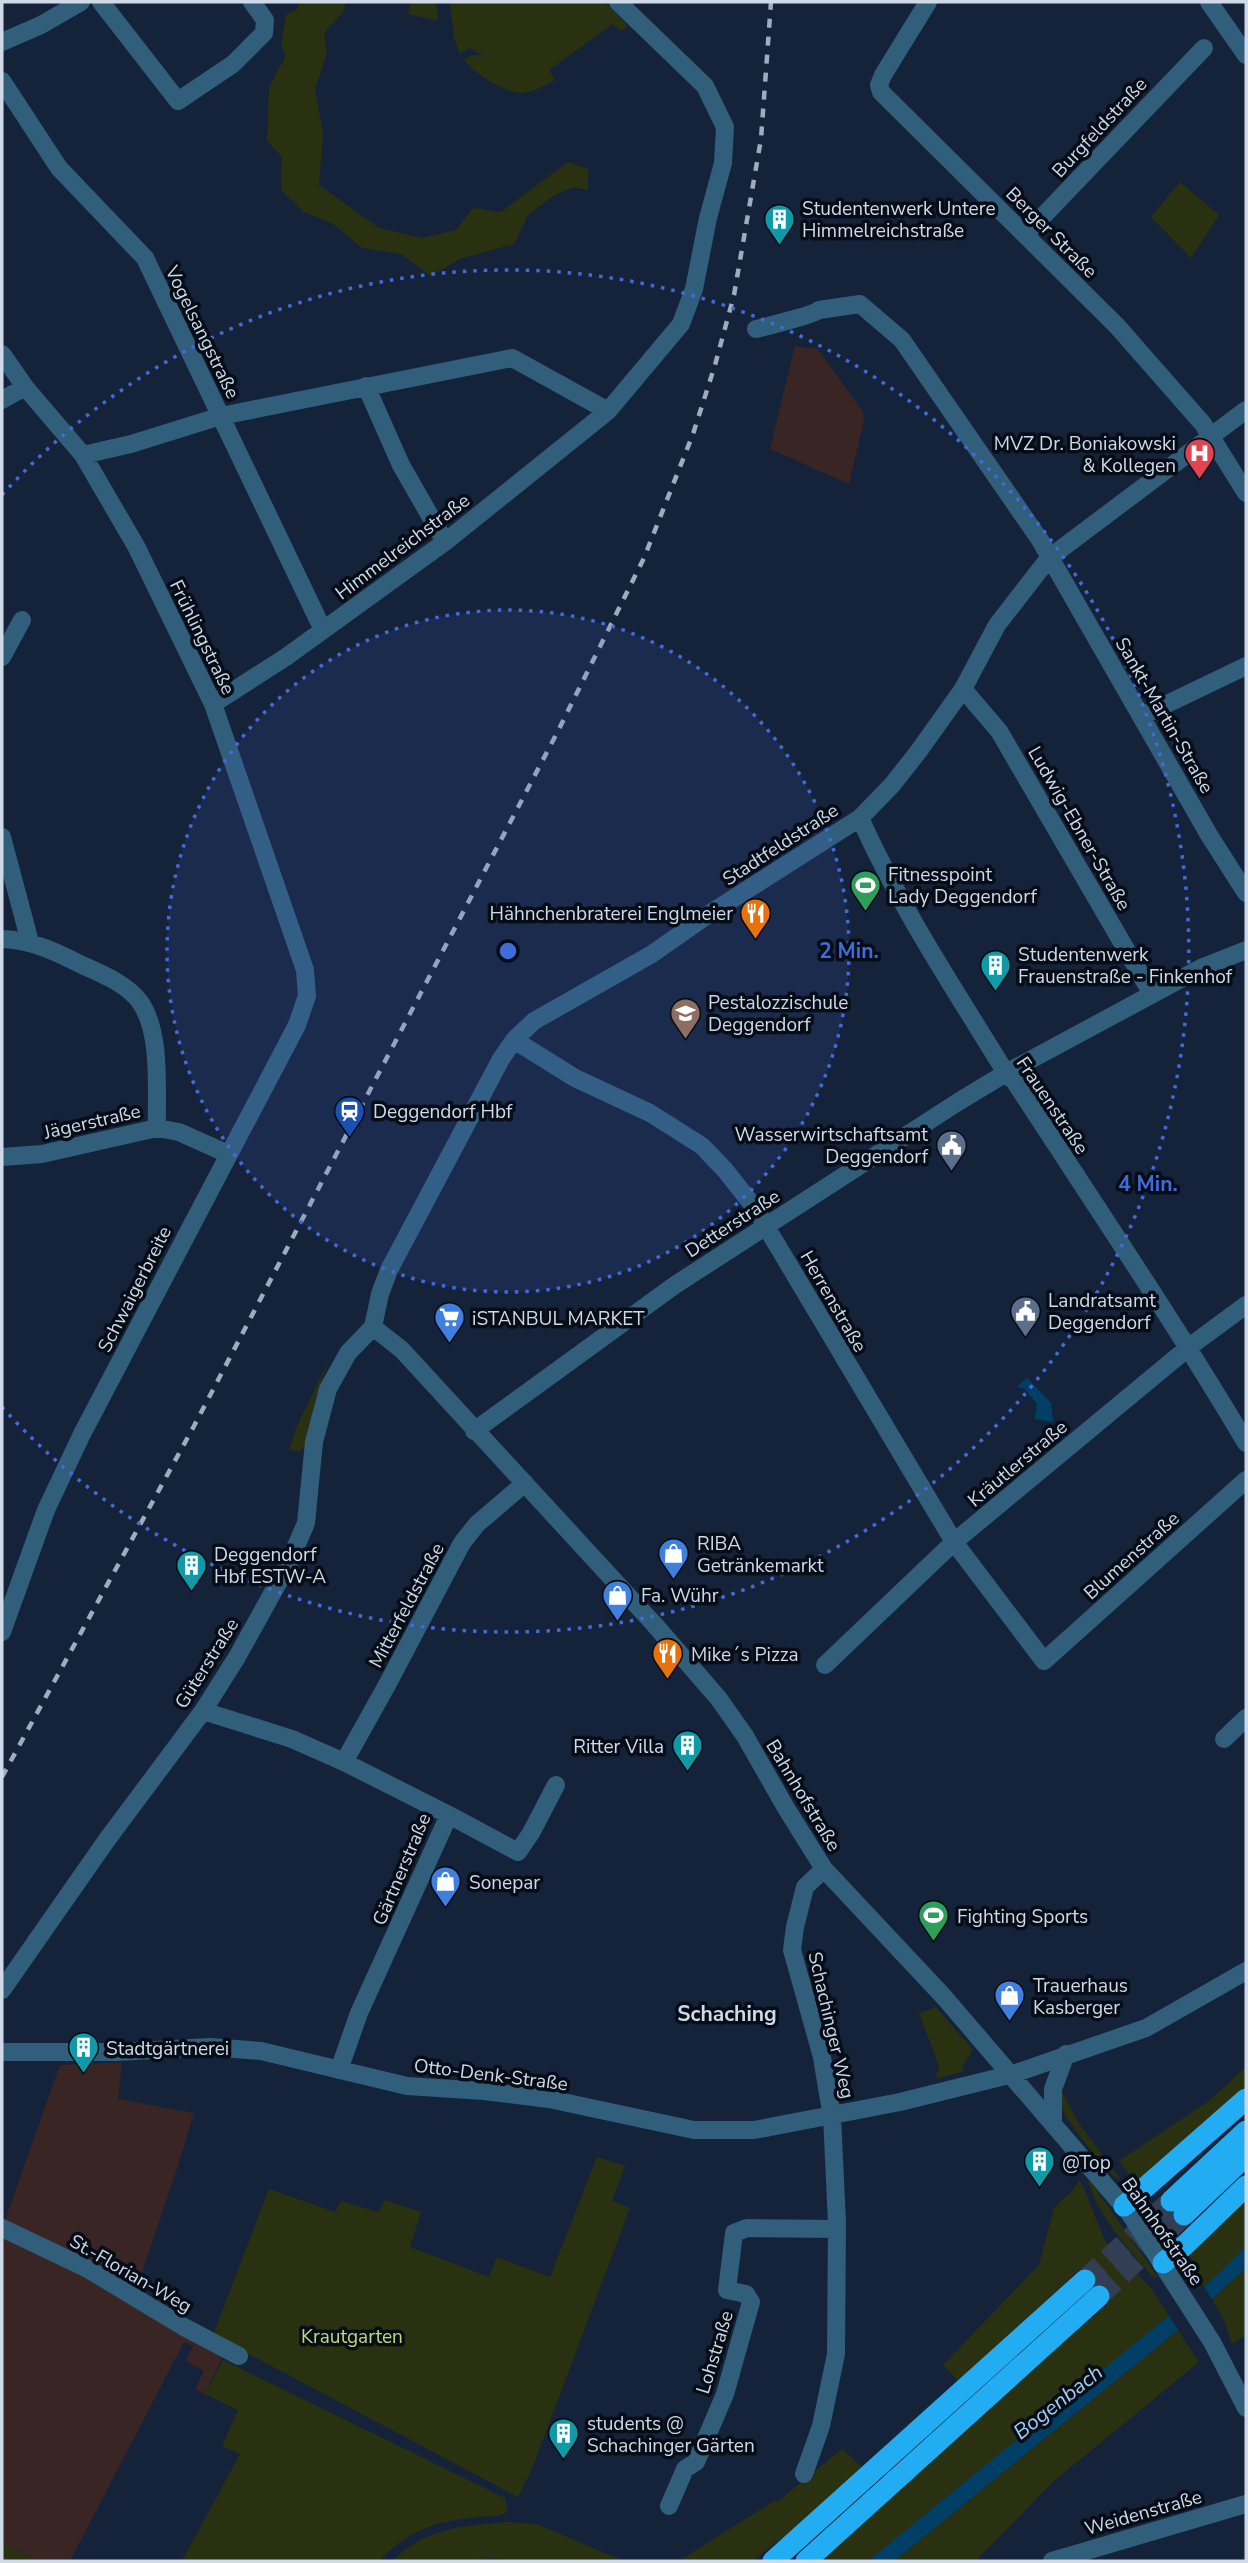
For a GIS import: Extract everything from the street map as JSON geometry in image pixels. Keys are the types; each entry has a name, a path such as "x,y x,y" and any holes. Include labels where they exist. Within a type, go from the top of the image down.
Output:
{"highway":[{"path":"1124,2206 1246,2099"},
{"path":"1246,2131 1177,2208 1246,2156"},
{"path":"1163,2263 1246,2186"},
{"path":"779,2556 1092,2288 806,2561"}],"street":[{"path":"2,42 41,25 81,2"},
{"path":"101,2 178,101 233,64 264,33 265,20 252,2"},
{"name":"Himmelreichstraße","path":"213,704 323,630 445,542 608,411 681,324 694,289 708,218 723,163 725,127 705,86 618,2"},
{"name":"Berger Straße","path":"928,2 883,75 879,85 881,92 1117,326 1203,424 1245,491"},
{"path":"1209,2 1246,55"},
{"name":"Burgfeldstraße","path":"1026,235 1204,48"},
{"name":"Vogelsangstraße","path":"2,81 59,167 145,258 323,630"},
{"name":"Sankt-Martin-Straße","path":"756,329 819,310 860,304 902,340 1040,540 1209,835 1246,892"},
{"name":"Frühlingstraße","path":"2,354 25,387 83,455 136,546 213,704 305,970"},
{"path":"83,455 131,444 220,416 512,358 608,411"},
{"path":"366,386 401,465 445,542"},
{"path":"2,400 25,387"},
{"name":"Stadtfeldstraße","path":"373,1327 380,1294 390,1270 501,1059 514,1040 534,1021 652,954 712,912 860,818 892,785 963,689 997,625 1049,558 1246,410"},
{"path":"2,657 22,620"},
{"path":"1142,716 1246,666"},
{"name":"Ludwig-Ebner-Straße","path":"963,689 999,731 1152,994"},
{"name":"Frauenstraße","path":"860,818 876,854 953,989 1189,1347 1246,1443"},
{"path":"2,837 30,942"},
{"path":"2,939 30,942 52,950 118,982 140,1001 152,1031 157,1128"},
{"name":"Detterstraße","path":"474,1431 675,1285 1006,1073 1203,967 1246,950"},
{"name":"Schwaigerbreite","path":"2,1632 21,1573 58,1485 297,1025 307,996 305,970"},
{"name":"Herrenstraße","path":"514,1040 575,1078 650,1113 702,1146 725,1170 755,1208 954,1542 1044,1661"},
{"name":"Jägerstraße","path":"2,1157 43,1154 157,1128 179,1132 228,1154"},
{"name":"Kräutlerstraße","path":"825,1665 954,1542 1189,1347 1246,1306"},
{"name":"Bahnhofstraße","path":"373,1327 401,1350 525,1483 661,1632 726,1708 824,1869 1013,2074 1124,2206 1163,2263 1246,2408"},
{"name":"Güterstraße","path":"2,1990 113,1832 203,1711 237,1657 290,1561 306,1523 314,1442 328,1390 348,1353 373,1327"},
{"name":"Blumenstraße","path":"1044,1661 1246,1480"},
{"name":"Mitterfeldstraße","path":"344,1762 462,1544 477,1524 525,1483"},
{"name":"Gärtnerstraße","path":"203,1711 292,1739 449,1815 359,2013 339,2070"},
{"path":"1224,1739 1246,1718"},
{"path":"449,1815 518,1852 556,1785"},
{"name":"Schachinger Weg","path":"824,1869 805,1887 792,1950 822,2057 832,2116"},
{"name":"Otto-Denk-Straße","path":"2,2052 117,2052 211,2047 261,2051 407,2086 549,2099 694,2130 754,2130 900,2102 1013,2074 1146,2028 1246,1971"},
{"path":"1053,2122 1053,2089 1066,2054"},
{"path":"804,2474 821,2426 836,2354 837,2229 832,2116"},
{"name":"St.-Florian-Weg","path":"2,2228 86,2268 184,2327 239,2356"},
{"name":"Lohstraße","path":"669,2505 685,2469 696,2462 725,2394 751,2302 746,2294 727,2290 734,2233 747,2228 837,2229"},
{"name":"Weidenstraße","path":"1052,2561 1246,2504"}],"shaded area":[{"path":"795,346 818,349 863,412 864,420 849,484 770,449"},
{"path":"122,2062 118,2099 194,2113 135,2293 228,2345 205,2394 195,2389 204,2371 186,2361 193,2346 184,2342 70,2561 41,2561 2,2544 2,2223 60,2065"}],"green space":[{"path":"299,2 346,2 343,12 324,33 327,53 315,89 323,133 319,185 379,228 422,238 456,230 473,208 501,212 568,162 588,169 588,190 573,187 553,196 528,215 514,244 459,259 431,276 401,254 362,248 333,224 304,212 281,190 282,157 267,141 269,87 286,56 281,45 286,15 298,8"},
{"path":"410,2 436,2 438,18 435,20 408,14"},
{"path":"450,2 605,2 628,26 621,31 613,24 549,70 555,80 523,93 491,82 464,60 473,55 483,55 469,48 460,54 454,38"},
{"path":"1180,182 1219,215 1191,258 1151,217"},
{"path":"329,1360 315,1400 306,1445 299,1452 289,1450 297,1426"},
{"path":"936,2007 973,2050 962,2067 964,2071 939,2078 936,2077 939,2066 919,2013"},
{"path":"1246,2067 1246,2092 1137,2185 1119,2161 1209,2101"},
{"path":"1056,2087 1062,2091 1078,2122 1121,2180 1113,2176 1087,2146 1063,2109"},
{"name":"Krautgarten","path":"597,2157 625,2166 612,2201 630,2208 532,2469 518,2497 213,2335 269,2189 335,2212 341,2201 378,2212 385,2200 421,2212 410,2247 489,2277 497,2257 550,2277"},
{"path":"1088,2178 1158,2277 1154,2278 1135,2257 1105,2217"},
{"path":"1080,2179 1105,2241 1151,2288 1169,2316 868,2561 821,2561 988,2407 1109,2303 1079,2270 958,2381 943,2365 1039,2265 1054,2208 1073,2190"},
{"path":"1246,2196 1246,2247 1204,2287 1194,2270 1189,2251"},
{"path":"1141,2209 1169,2242 1162,2244 1140,2215"},
{"path":"1246,2268 1246,2335 1232,2344 1224,2320 1212,2299"},
{"path":"1178,2330 1199,2362 1054,2481 975,2561 894,2561"},
{"path":"223,2360 505,2498 508,2512 498,2516 433,2525 405,2539 379,2561 182,2561 240,2454 222,2446 238,2410 205,2394"},
{"path":"842,2449 862,2467 799,2528 752,2561 679,2561 774,2501 777,2502"},
{"path":"507,2522 536,2524 624,2561 510,2561 496,2558 392,2561 404,2550 431,2535 460,2527"},
{"path":"2,2544 41,2561 2,2561"}],"water":[{"path":"1027,1378 1051,1403 1053,1422 1035,1419 1037,1404 1024,1388 1017,1387"},
{"path":"1246,2247 1246,2268 1178,2330 894,2561 868,2561 1204,2287"}],"pier":[{"path":"1202,2284 1214,2302 1180,2333 1167,2313"}],"tunnel":[{"path":"1085,2280 1171,2201"},
{"path":"1099,2296 1184,2215"}],"railway":[{"path":"2,1777 194,1426 558,731 644,558 693,434 734,295 761,139 771,2"}],"place":[{"name":"Studentenwerk Untere Himmelreichstraße","path":"779,246"},
{"name":"MVZ Dr. Boniakowski & Kollegen","path":"1199,481"},
{"name":"Fitnesspoint Lady Deggendorf","path":"865,912"},
{"name":"Hähnchenbraterei Englmeier","path":"756,940"},
{"name":"Studentenwerk Frauenstraße - Finkenhof","path":"995,992"},
{"name":"Pestalozzischule Deggendorf","path":"685,1040"},
{"name":"Deggendorf Hbf","path":"350,1138"},
{"name":"Wasserwirtschaftsamt Deggendorf","path":"951,1172"},
{"name":"Landratsamt Deggendorf","path":"1025,1338"},
{"name":"iSTANBUL MARKET","path":"449,1345"},
{"name":"RIBA Getränkemarkt","path":"674,1581"},
{"name":"Deggendorf Hbf ESTW-A","path":"191,1592"},
{"name":"Fa. Wühr","path":"618,1622"},
{"name":"Mike´s Pizza","path":"668,1681"},
{"name":"Ritter Villa","path":"687,1773"},
{"name":"Sonepar","path":"446,1909"},
{"name":"Fighting Sports","path":"934,1943"},
{"name":"Trauerhaus Kasberger","path":"1010,2023"},
{"name":"Stadtgärtnerei","path":"83,2075"},
{"name":"@Top","path":"1039,2189"},
{"name":"students @ Schachinger Gärten","path":"564,2461"}],"district":[{"name":"Schaching","path":"727,2014"}],"water label":[{"name":"Bogenbach","path":"1058,2402"}]}
